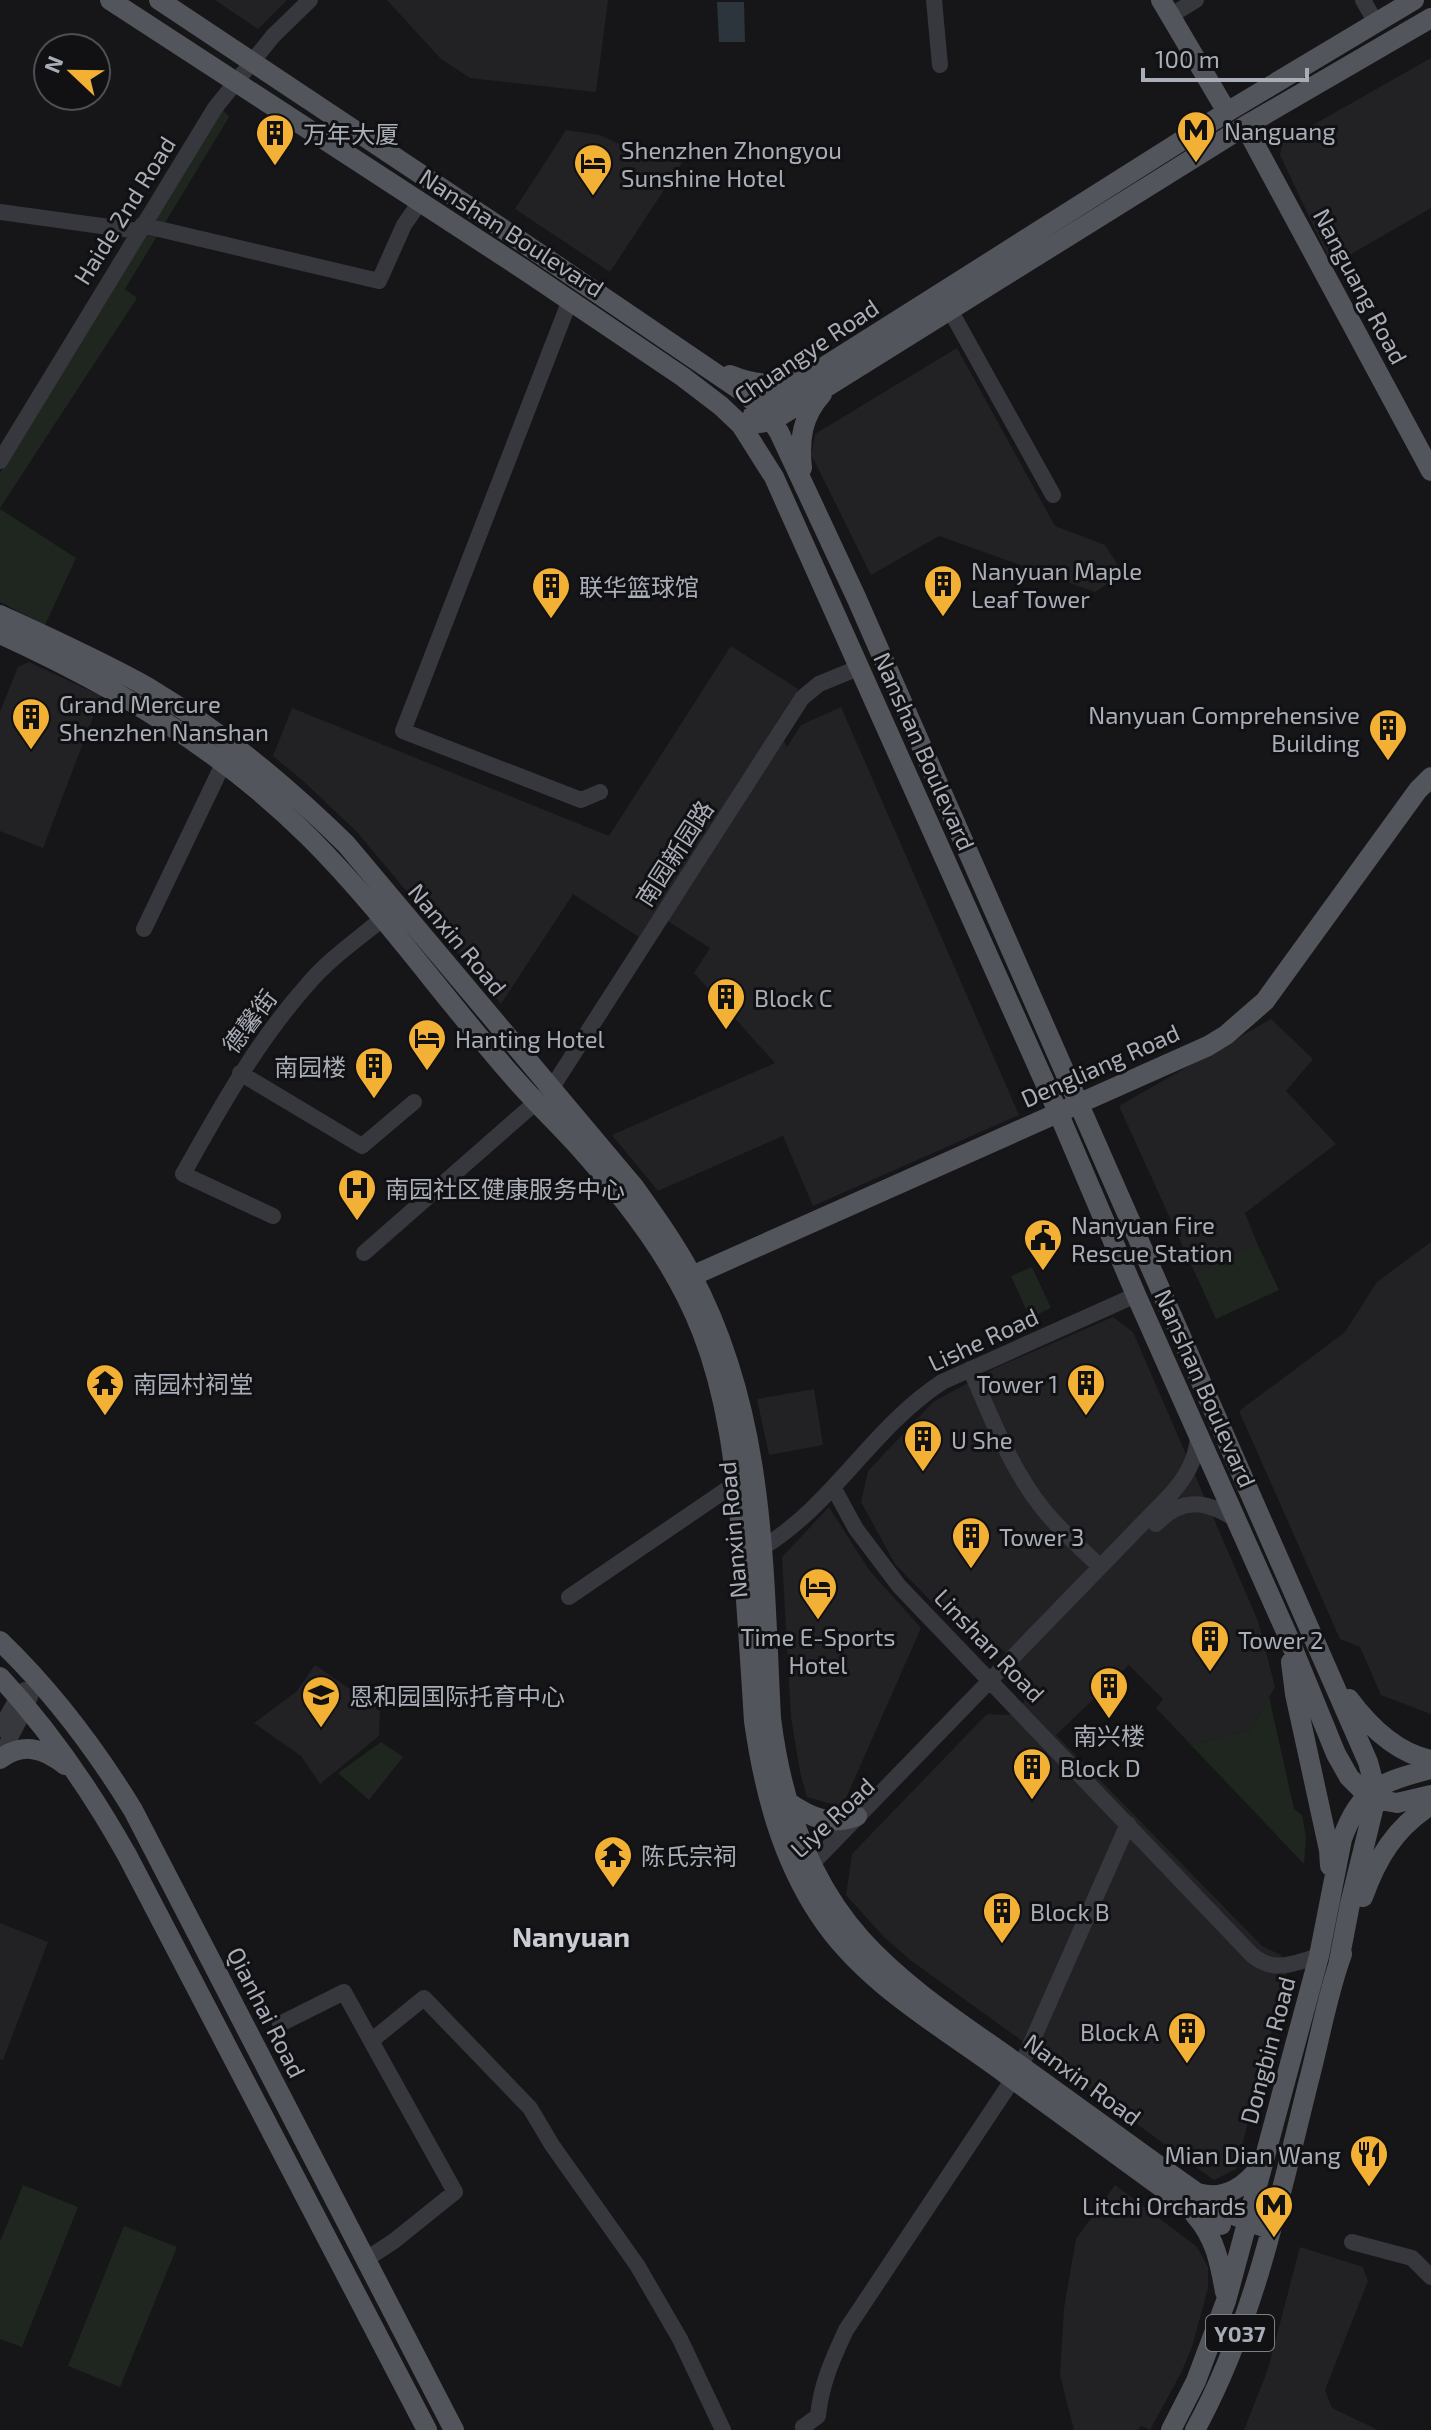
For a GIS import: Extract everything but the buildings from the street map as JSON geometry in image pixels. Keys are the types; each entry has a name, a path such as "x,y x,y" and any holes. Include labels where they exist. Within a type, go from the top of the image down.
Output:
{"main road":[{"name":"Nanshan Boulevard","path":"110,0 570,300 683,377 741,425 774,477 1058,1112 1287,1634 1336,1754 1349,1777 1372,1794"},
{"name":"Nanshan Boulevard","path":"159,0 743,392 767,415 804,484 856,597 1363,1748 1372,1794"},
{"name":"Chuangye Road","path":"767,415 808,377 1227,112 1414,0"},
{"path":"1166,8 1227,112"},
{"name":"Chuangye Road","path":"741,425 828,387 1245,126 1431,18"},
{"name":"Nanguang Road","path":"1245,126 1431,471"},
{"path":"693,358 759,384 782,384 808,377"},
{"path":"804,484 802,430 810,410 828,387"},
{"name":"Nanxin Road","path":"0,615 150,689 234,746 303,802 346,844 544,1096 667,1263 687,1298 713,1365 725,1413 763,1720 775,1748 822,1919 870,1973 915,2009 1017,2073 1191,2199 1220,2224 1271,2230"},
{"name":"Nanxin Road","path":"0,634 125,696 224,762 258,789 310,838 382,919 516,1080 544,1096 635,1188 677,1249 715,1327 742,1408 754,1463 762,1548 761,1767 771,1809 808,1872"},
{"name":"Dengliang Road","path":"692,1276 1208,1046 1226,1035 1265,1001 1418,790 1431,777"},
{"path":"1287,1634 1295,1694 1329,1850 1330,1905"},
{"name":"Qianhai Road","path":"0,1641 37,1678 93,1748 133,1810 454,2430"},
{"path":"1325,1662 1344,1693 1374,1727 1408,1752 1431,1760"},
{"path":"0,1677 80,1778 127,1855 427,2430"},
{"path":"0,1758 15,1750 39,1749 55,1757 80,1778"},
{"path":"1338,1966 1372,1794 1387,1781 1431,1769"},
{"path":"1372,1794 1397,1803 1431,1795"},
{"name":"Dongbin Road","path":"1171,2430 1196,2381 1226,2301 1319,1956 1342,1839 1353,1814 1372,1794"},
{"path":"788,1802 803,1813 823,1821 845,1821 857,1816"},
{"name":"Dongbin Road","path":"1195,2430 1240,2332 1271,2230 1338,1966 1369,1881 1382,1851 1403,1827 1431,1805"},
{"path":"1226,2301 1215,2247 1191,2199 1215,2197 1234,2191 1264,2161"}],"street":[{"name":"Haide 2nd Road","path":"0,461 215,108 273,36 310,0"},
{"path":"934,0 940,65"},
{"path":"1166,8 1196,0"},
{"path":"1363,0 1376,23"},
{"path":"0,212 140,228 379,281 404,225 420,202"},
{"path":"570,300 403,731 581,800 600,792"},
{"path":"950,310 1053,495"},
{"name":"南园新园路","path":"364,1253 544,1096 802,698 819,684 858,668"},
{"path":"144,929 224,762"},
{"name":"德馨街","path":"273,1216 183,1174 240,1073 306,986 382,919"},
{"path":"240,1073 362,1146 414,1102"},
{"name":"Lishe Road","path":"762,1548 788,1530 833,1487 902,1412 942,1382 1136,1295"},
{"path":"970,1369 1028,1489 1054,1522 1100,1567"},
{"name":"Liye Road","path":"808,1872 994,1683 1177,1487 1193,1460 1198,1437"},
{"path":"569,1597 736,1483"},
{"name":"Linshan Road","path":"833,1487 856,1529 890,1575 1261,1962 1281,1966 1319,1956"},
{"name":"Liye Road","path":"808,1872 857,1816 1164,1515 1196,1503 1217,1509 1235,1519"},
{"path":"0,1729 37,1678"},
{"path":"0,1758 22,1702"},
{"path":"800,2429 818,2416 828,2368 846,2330 1017,2073 1128,1824"},
{"path":"280,2024 344,1992 455,2192 365,2260"},
{"path":"371,2041 424,1998 530,2108 552,2145 637,2265 680,2339 723,2430"},
{"path":"1352,2242 1412,2258 1431,2277"}],"shaded area":[{"path":"215,0 287,0 258,29"},
{"path":"387,0 608,0 596,92 470,78 441,59"},
{"path":"717,2 744,2 745,42 719,42"},
{"path":"1431,58 1431,208 1332,265 1280,155 1283,142"},
{"path":"221,108 229,117 125,289 137,298 0,508 0,473 89,321"},
{"path":"566,130 600,135 653,160 683,161 610,272 515,209"},
{"path":"957,348 1055,526 1105,545 1123,573 1095,592 939,536 871,575 811,454 815,434"},
{"path":"0,509 76,558 45,625 0,602"},
{"path":"731,646 798,689 776,723 787,747 801,725 841,707 1019,1115 813,1206 783,1136 658,1191 612,1135 775,1063 694,973 710,948 655,913 639,937 573,894 501,1004 357,832 273,756 292,708 609,836"},
{"name":"Grand Mercure Shenzhen Nanshan","path":"29,662 101,696 43,848 0,831 0,712 18,667"},
{"path":"1271,1019 1313,1059 1286,1091 1336,1144 1245,1213 1257,1243 1195,1273 1119,1106"},
{"path":"1431,1242 1431,1714 1381,1695 1360,1647 1340,1639 1239,1411 1345,1332 1377,1282"},
{"path":"1257,1243 1279,1290 1216,1319 1195,1273"},
{"path":"1032,1267 1051,1308 1030,1318 1011,1276"},
{"path":"1113,1317 1133,1332 1258,1621 1275,1687 1250,1730 1191,1745 1156,1708 1163,1699 1129,1665 1056,1735 1262,1946 1281,1955 1287,1972 1236,2169 1214,2180 909,1959 846,1895 852,1854 987,1714 1009,1715 1024,1702 1028,1676 1002,1649 979,1651 895,1564 861,1502 868,1471 933,1402 995,1368"},
{"path":"814,1389 823,1445 769,1455 757,1399"},
{"path":"829,1507 869,1570 921,1628 842,1807 807,1797 800,1772 791,1717 782,1557"},
{"name":"恩和园国际托育中心","path":"315,1665 380,1710 379,1736 320,1784 301,1756 254,1723 297,1691"},
{"path":"1269,1697 1294,1809 1302,1815 1306,1837 1304,1864 1191,1745 1250,1730"},
{"path":"381,1742 403,1757 369,1800 338,1773"},
{"path":"0,1923 48,1942 3,2060 0,2059"},
{"path":"23,2185 78,2207 22,2347 0,2339 0,2242"},
{"path":"1115,2185 1197,2247 1208,2267 1208,2288 1192,2347 1150,2430 1141,2426 1138,2430 1074,2430 1060,2375 1064,2308 1076,2239"},
{"path":"124,2226 177,2247 120,2387 68,2366"},
{"path":"1300,2247 1363,2267 1368,2281 1325,2390 1332,2408 1378,2430 1244,2430 1268,2369"}],"place":[{"name":"Nanguang","path":"1196,164"},
{"name":"万年大厦","path":"275,167"},
{"name":"Shenzhen Zhongyou Sunshine Hotel","path":"593,197"},
{"name":"Nanyuan Maple Leaf Tower","path":"943,618"},
{"name":"联华篮球馆","path":"551,620"},
{"name":"Grand Mercure Shenzhen Nanshan","path":"31,751"},
{"name":"Nanyuan Comprehensive Building","path":"1388,762"},
{"name":"Block C","path":"726,1031"},
{"name":"Hanting Hotel","path":"427,1072"},
{"name":"南园楼","path":"374,1100"},
{"name":"南园社区健康服务中心","path":"357,1222"},
{"name":"Nanyuan Fire Rescue Station","path":"1043,1272"},
{"name":"南园村祠堂","path":"105,1417"},
{"name":"Tower 1","path":"1086,1417"},
{"name":"U She","path":"923,1473"},
{"name":"Tower 3","path":"971,1570"},
{"name":"Time E-Sports Hotel","path":"818,1621"},
{"name":"Tower 2","path":"1210,1673"},
{"name":"南兴楼","path":"1109,1720"},
{"name":"恩和园国际托育中心","path":"321,1729"},
{"name":"Block D","path":"1032,1801"},
{"name":"陈氏宗祠","path":"613,1889"},
{"name":"Block B","path":"1002,1945"},
{"name":"Block A","path":"1187,2065"},
{"name":"Mian Dian Wang","path":"1369,2188"},
{"name":"Litchi Orchards","path":"1274,2239"}],"district":[{"name":"Nanyuan","path":"571,1936"}]}
